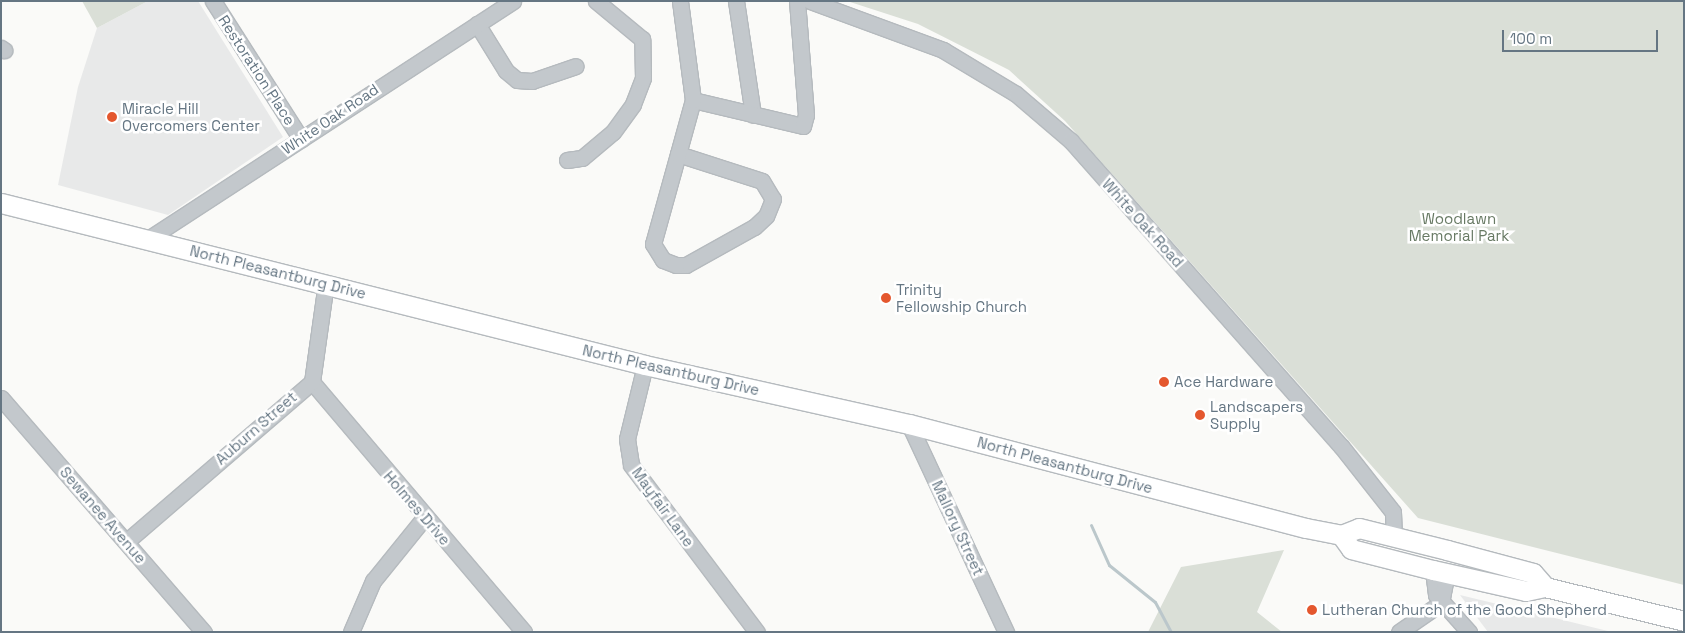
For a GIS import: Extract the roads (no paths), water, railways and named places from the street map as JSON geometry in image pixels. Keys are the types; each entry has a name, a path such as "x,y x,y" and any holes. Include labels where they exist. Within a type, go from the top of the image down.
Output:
{"main road":[{"name":"North Pleasantburg Drive","path":"1,203 326,283 645,365 909,424 1341,535 1359,528 1533,573 1545,587"},
{"name":"North Pleasantburg Drive","path":"1341,535 1351,549 1526,591 1545,587 1684,621"}],"street":[{"name":"Restoration Place","path":"213,1 301,139"},
{"name":"White Oak Road","path":"148,239 513,1"},
{"path":"568,160 582,158 613,132 633,104 643,78 642,39 596,1"},
{"path":"678,154 762,181 773,199 766,216 754,227 686,265 676,265 663,260 653,244 678,154 693,100 680,1"},
{"path":"736,1 753,115"},
{"path":"693,100 788,125 805,123 797,1"},
{"name":"White Oak Road","path":"810,1 943,50 1016,94 1071,141 1341,446 1392,512 1394,538"},
{"path":"477,24 506,71 517,80 532,81 576,66"},
{"name":"Auburn Street","path":"127,541 312,382 326,283"},
{"name":"Mayfair Lane","path":"645,365 627,439 631,465 757,632"},
{"name":"Holmes Drive","path":"312,382 424,518 524,632"},
{"name":"Sewanee Avenue","path":"1,398 204,632"},
{"name":"Mallory Street","path":"909,424 1006,632"},
{"path":"351,632 373,581 404,538 424,518"},
{"path":"1440,571 1432,584 1441,603 1470,632"},
{"path":"1399,632 1441,603"}],"waterway":[{"path":"1091,525 1109,565 1155,602 1171,632"}],"place":[{"name":"Miracle Hill Overcomers Center","path":"112,117"},
{"name":"Trinity Fellowship Church","path":"886,298"},
{"name":"Ace Hardware","path":"1164,382"},
{"name":"Landscapers Supply","path":"1200,415"},
{"name":"Lutheran Church of the Good Shepherd","path":"1312,610"}],"park label":[{"name":"Woodlawn Memorial Park","path":"1459,226"}]}
